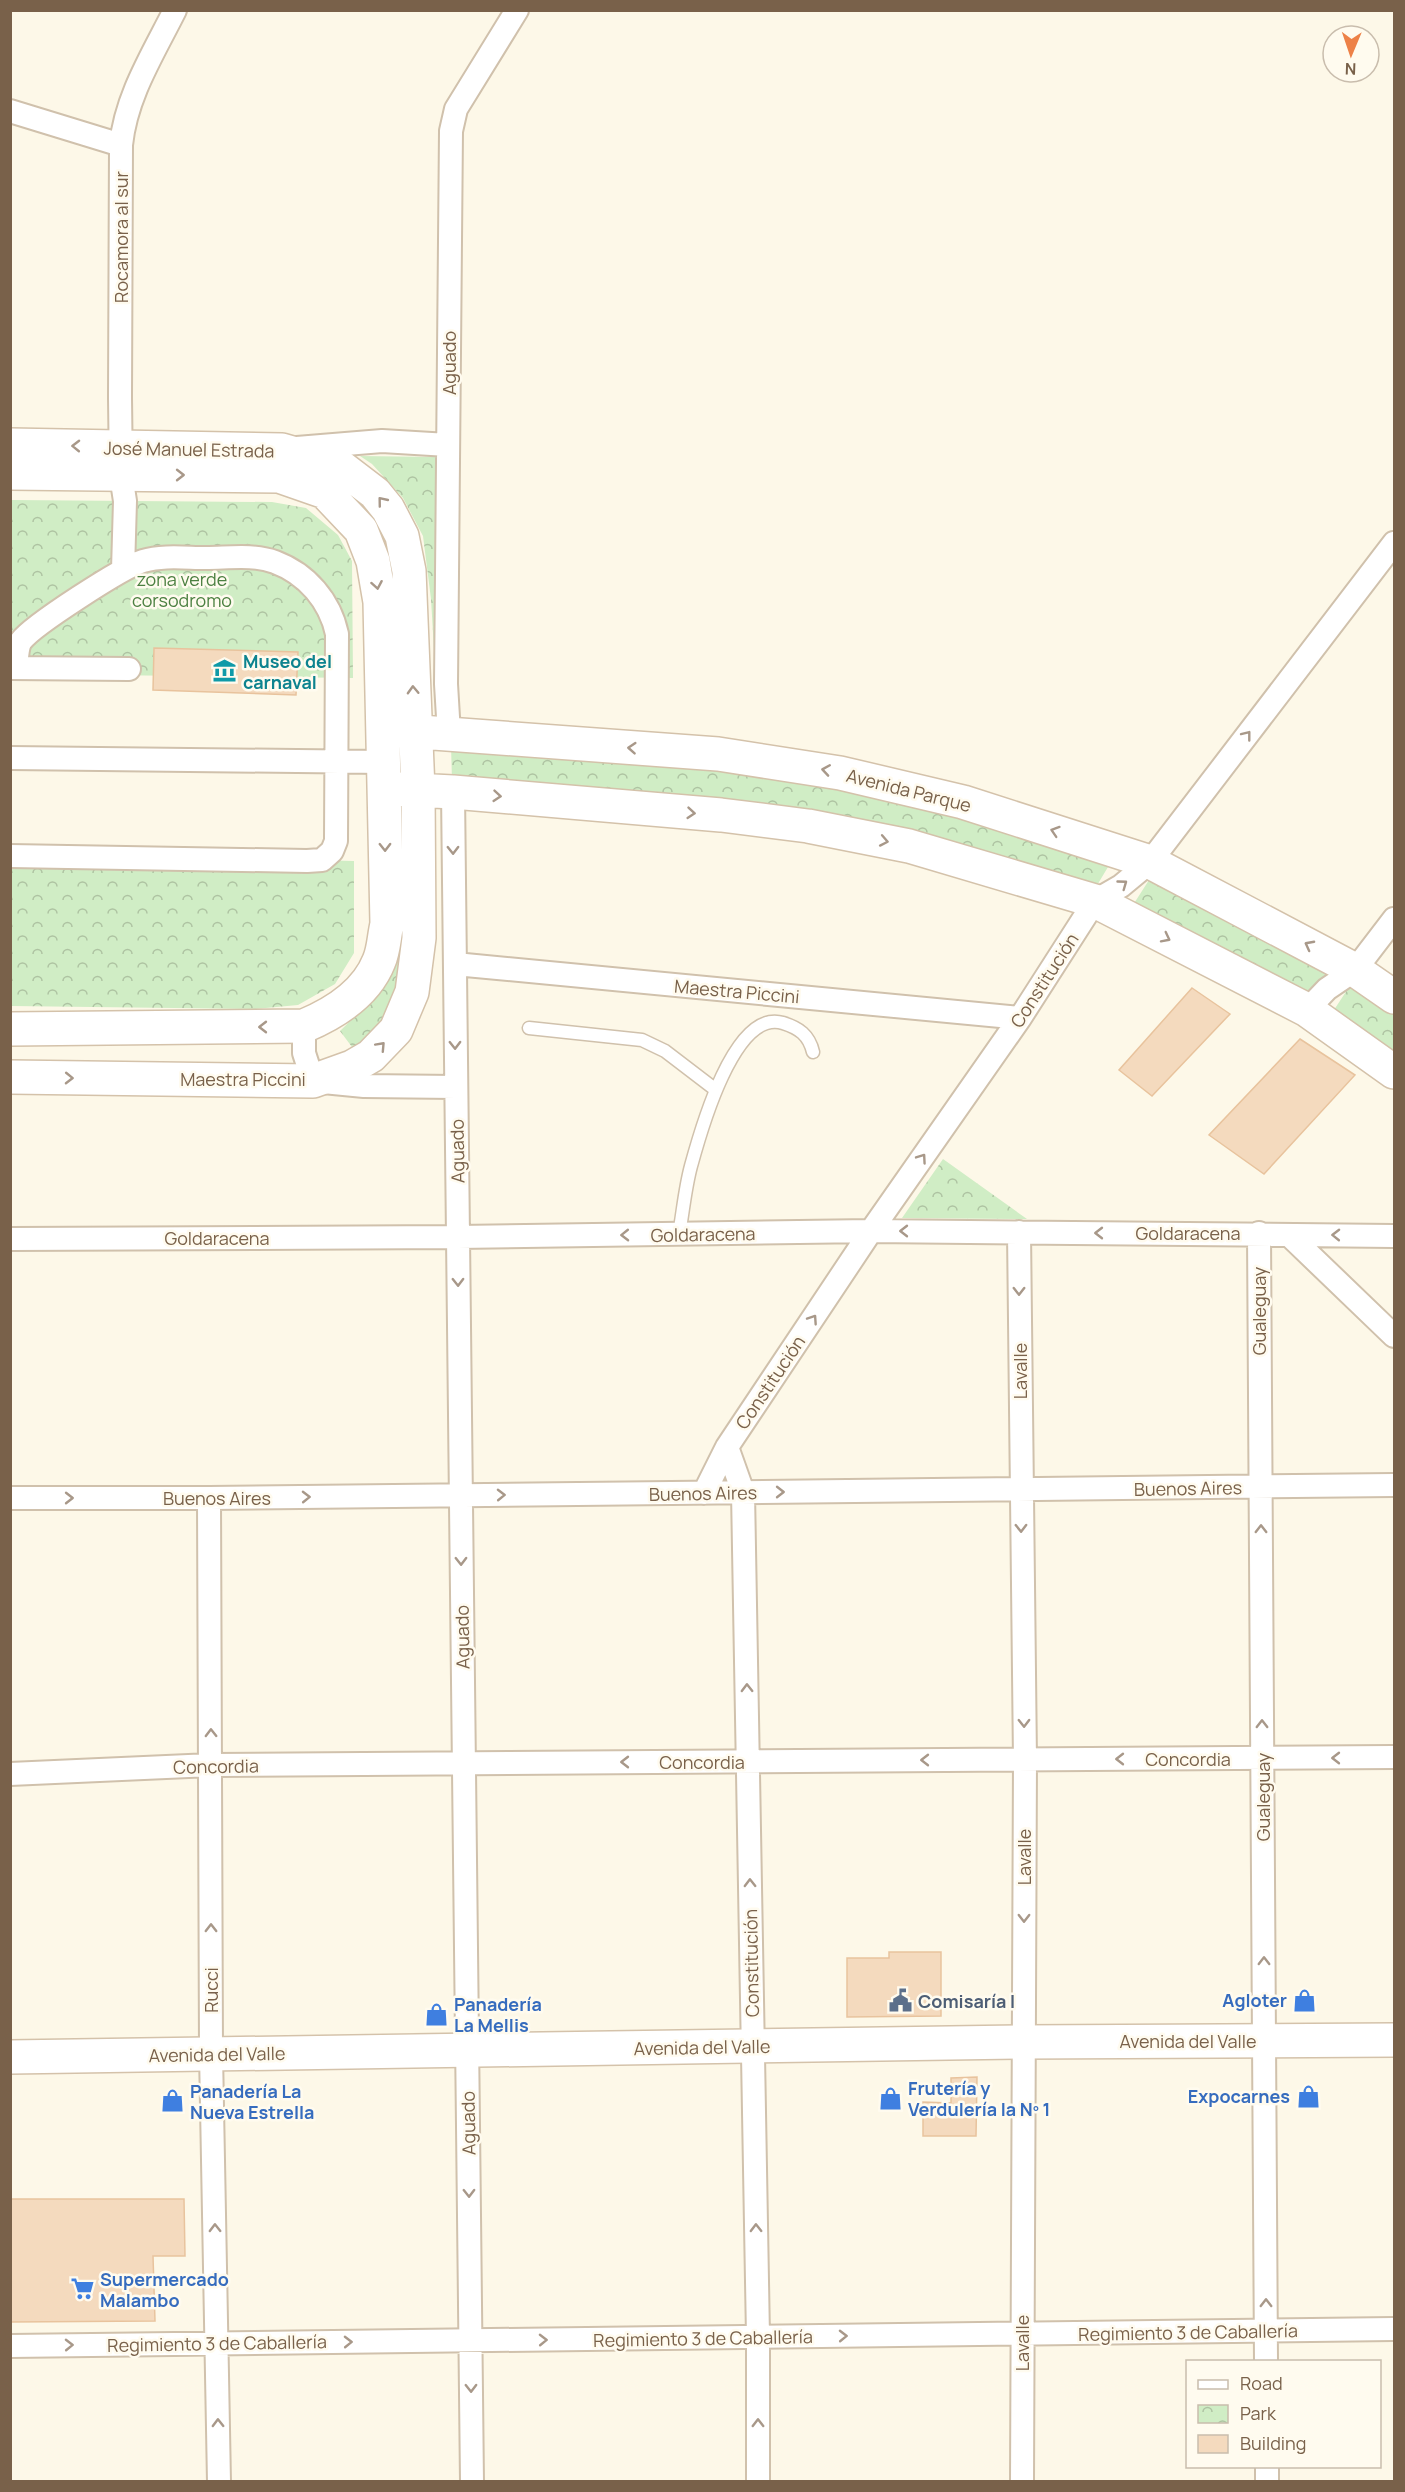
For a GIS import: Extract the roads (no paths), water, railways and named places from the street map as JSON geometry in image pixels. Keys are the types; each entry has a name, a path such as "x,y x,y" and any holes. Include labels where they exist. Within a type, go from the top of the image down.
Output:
{"main road":[{"name":"José Manuel Estrada","path":"10,445 121,461"},
{"name":"José Manuel Estrada","path":"10,473 121,461 282,450 341,467 375,492 402,536 409,571 418,790"},
{"path":"10,1029 304,1026 332,1015 361,989 379,960 387,924 380,602 373,561 361,530 325,492 279,476 121,461"},
{"name":"Avenida Parque","path":"382,730 718,754 840,772 963,802 1150,862 1355,970 1395,997"},
{"path":"384,776 418,790 721,815 808,826 909,846 1095,901 1307,1011 1395,1072"},
{"name":"Maestra Piccini","path":"10,1077 313,1081 371,1056 396,1030 412,992 419,938 418,790"},
{"name":"Avenida del Valle","path":"10,2057 1023,2042 1395,2040"}],"street":[{"name":"Rocamora al sur","path":"123,570 125,501 121,461 121,145 123,123 131,99 175,10"},
{"name":"Aguado","path":"449,734 446,684 451,131 456,109 517,10"},
{"path":"10,111 121,145"},
{"path":"282,450 382,441 448,444"},
{"name":"Constitución","path":"704,1493 727,1447 871,1231 1020,1018 1095,901 1121,886 1150,862 1395,543"},
{"path":"10,856 322,860 332,851 336,841 337,634 333,614 308,582 274,561 250,558 163,558 142,561 123,570 40,623 20,642 13,668 129,669"},
{"path":"10,758 337,762 384,776"},
{"name":"Aguado","path":"453,792 472,2481"},
{"path":"1307,1011 1327,989 1355,970 1395,919"},
{"name":"Maestra Piccini","path":"454,964 1020,1018"},
{"path":"304,1026 304,1053 313,1081 364,1086 456,1087"},
{"name":"Goldaracena","path":"10,1239 458,1237 871,1231 1395,1236"},
{"name":"Lavalle","path":"1019,1232 1020,1490 1025,1760 1022,2481"},
{"name":"Gualeguay","path":"1259,1233 1266,2360"},
{"path":"1289,1235 1395,1336"},
{"name":"Constitución","path":"727,1447 743,1492 758,2337 758,2481"},
{"name":"Buenos Aires","path":"10,1498 461,1496 1395,1485"},
{"name":"Rucci","path":"209,1498 211,2053 219,2481"},
{"name":"Concordia","path":"10,1774 211,1765 1395,1757"},
{"name":"Regimiento 3 de Caballería","path":"10,2346 1395,2329"}],"lane":[{"path":"679,1234 691,1167 716,1090 736,1048 759,1026 776,1020 796,1027 810,1041 813,1052"},
{"path":"529,1028 642,1040 665,1051 716,1090"}],"place":[{"name":"Museo del carnaval","path":"225,671"},
{"name":"Agloter","path":"1305,2000"},
{"name":"Comisaría I","path":"900,2001"},
{"name":"Panadería La Mellis","path":"436,2014"},
{"name":"Expocarnes","path":"1308,2096"},
{"name":"Frutería y Verdulería la Nº 1","path":"890,2098"},
{"name":"Panadería La Nueva Estrella","path":"172,2101"},
{"name":"Supermercado Malambo","path":"82,2289"}],"park label":[{"name":"zona verde corsodromo","path":"182,589"}]}
